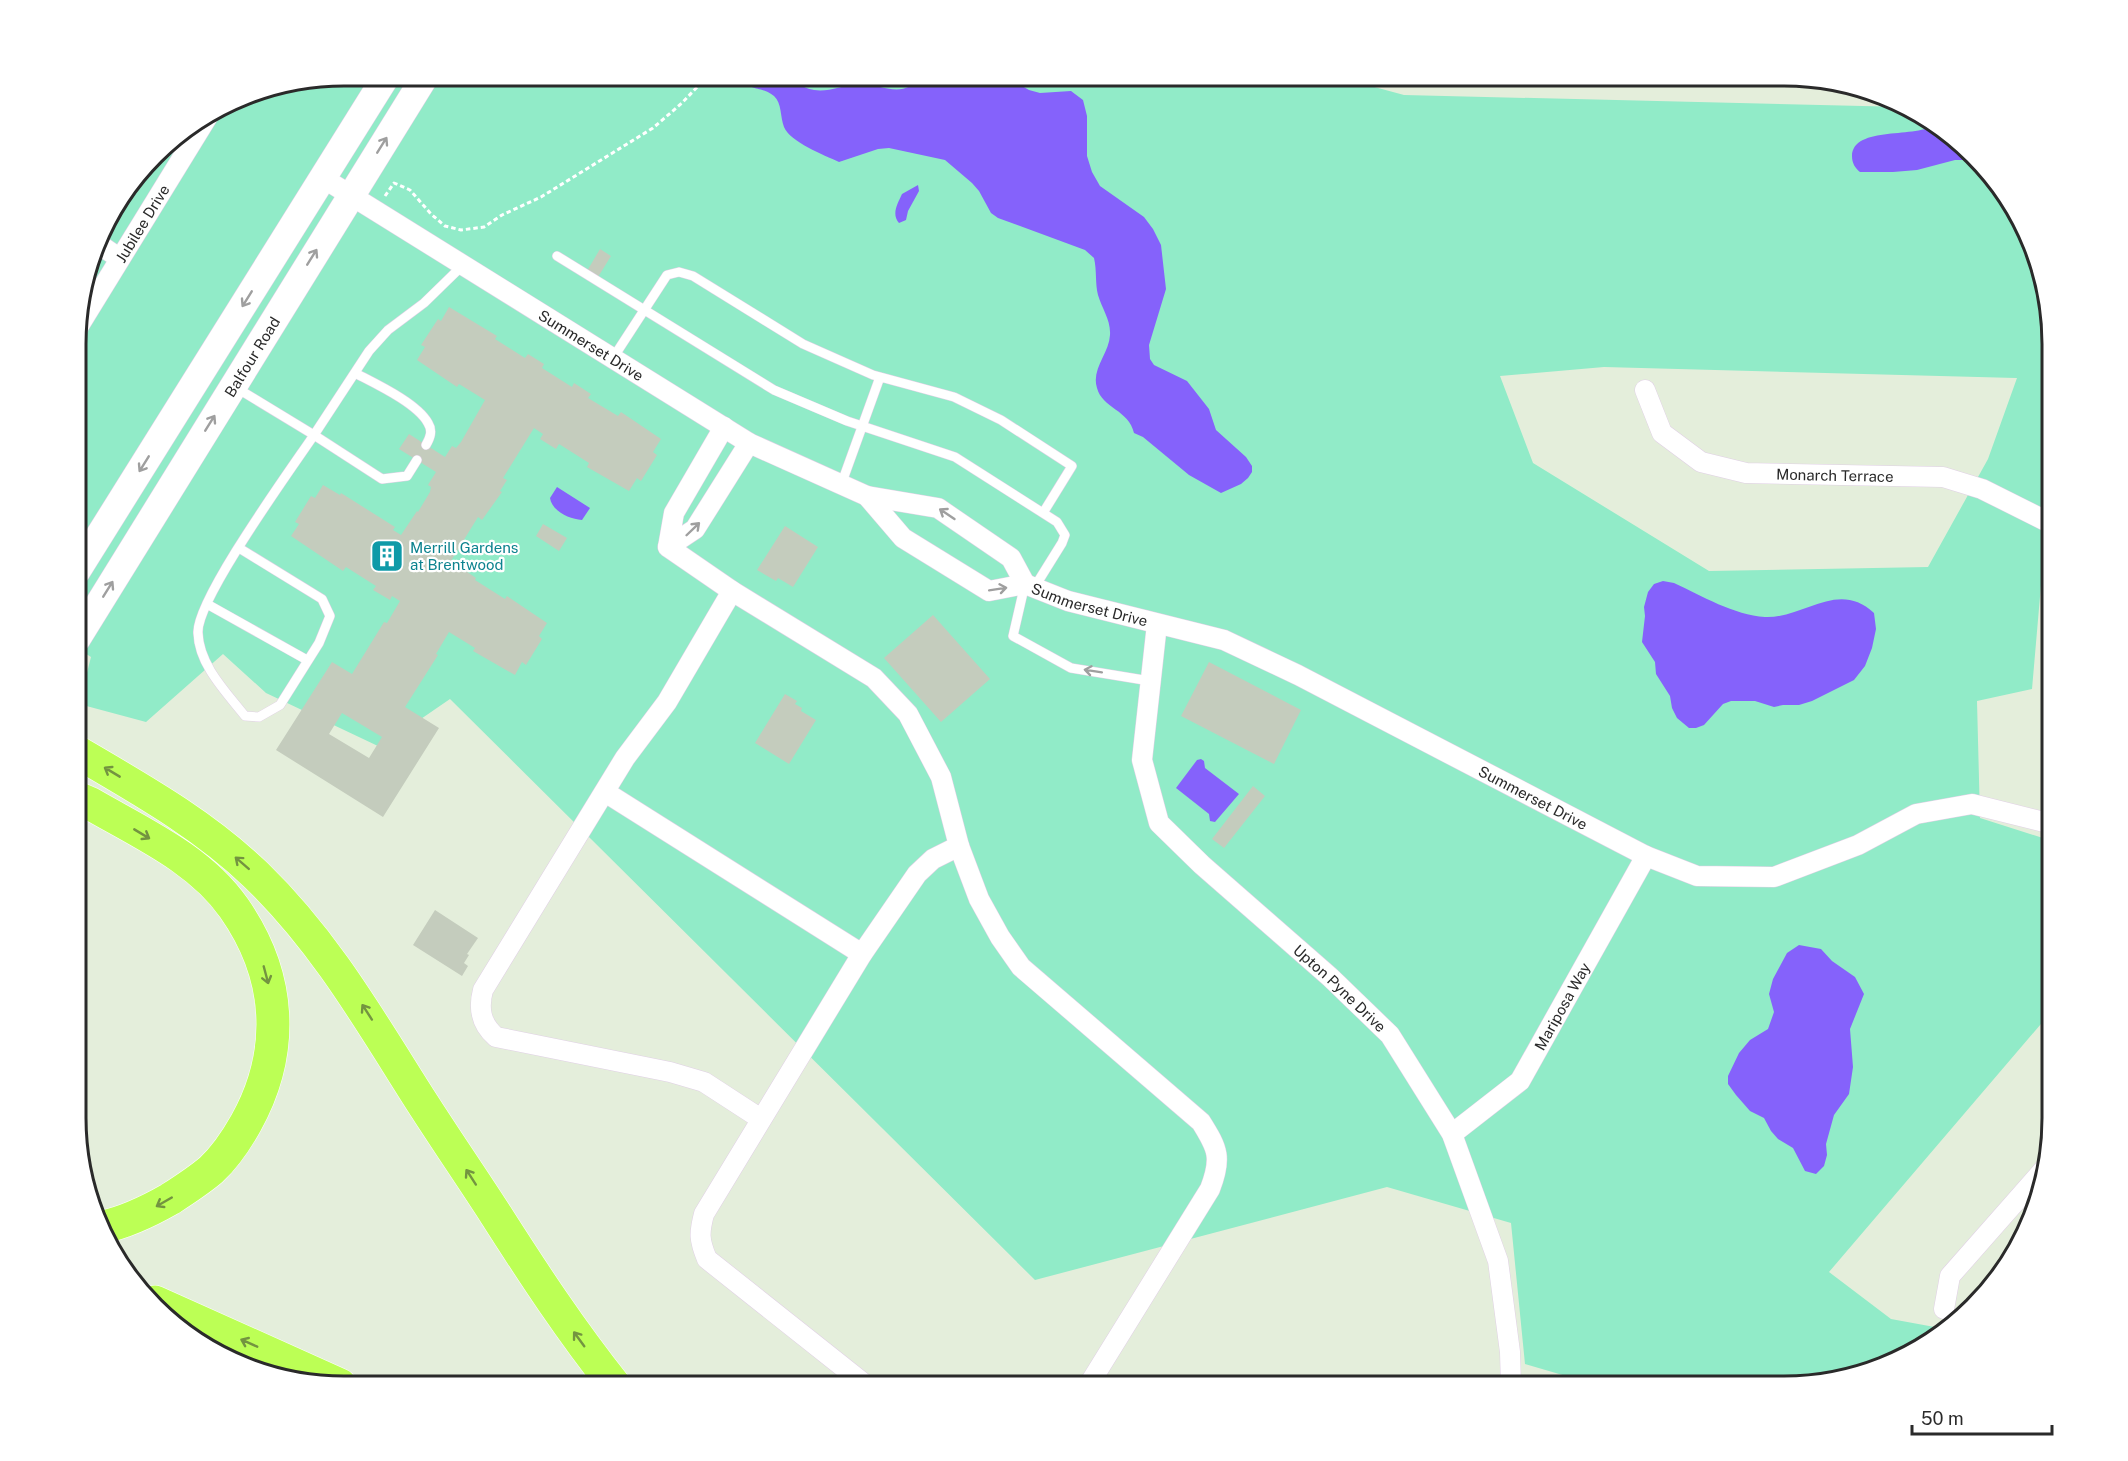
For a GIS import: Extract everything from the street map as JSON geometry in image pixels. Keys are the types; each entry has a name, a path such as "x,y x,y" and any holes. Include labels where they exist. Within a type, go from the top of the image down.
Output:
{"highway":[{"path":"86,757 198,826 256,875 334,963 536,1278 607,1376"},
{"path":"86,802 188,862 213,883 233,906 262,959 270,988 273,1015 268,1074 255,1106 238,1137 212,1169 190,1186 159,1205 109,1225"},
{"path":"171,1309 314,1374"}],"main road":[{"path":"86,557 380,86"},
{"name":"Balfour Road","path":"86,624 419,86"}],"street":[{"name":"Jubilee Drive","path":"88,311 200,129"},
{"name":"Summerset Drive","path":"323,178 749,443 867,496 938,508 1011,558 1030,586"},
{"path":"104,248 119,258"},
{"name":"Monarch Terrace","path":"1645,390 1662,433 1701,462 1746,473 1943,477 1982,489 2042,519"},
{"path":"668,547 674,513 724,428"},
{"path":"668,547 695,530 749,443"},
{"path":"685,495 708,509"},
{"name":"Summerset Drive","path":"867,496 903,538 989,591 1030,586 1068,601 1224,640 1287,670 1646,856 1697,876 1774,877 1858,845 1916,814 1972,804 2042,822"},
{"path":"668,547 732,591 874,678 908,714 941,777 959,846 979,899 1000,937 1021,967 1201,1122 1213,1142 1217,1157 1217,1172 1210,1190 1094,1376"},
{"path":"732,591 667,702 625,758 544,889 483,990 480,1002 486,1028 496,1037 670,1072 704,1082 761,1119"},
{"name":"Upton Pyne Drive","path":"1156,624 1142,760 1159,823 1202,865 1330,977 1390,1035 1452,1134 1498,1261 1510,1352 1511,1376"},
{"path":"606,792 862,954"},
{"path":"854,1376 707,1259 699,1233 704,1214 862,954 917,874 933,859 959,846"},
{"name":"Mariposa Way","path":"1452,1134 1520,1081 1646,856"},
{"path":"1944,1309 1950,1276 2030,1197"}],"lane":[{"path":"557,256 774,390 861,425 955,457 1057,522 1065,535 1062,543 1030,586 1013,636 1071,668 1150,681"},
{"path":"239,548 322,599 330,616 319,643 280,705 259,717 245,716 222,687 203,657 197,632 207,604 239,548 369,351 387,330 424,303 463,265"},
{"path":"613,358 668,275 679,272 693,276 803,344 880,377 954,397 1001,420 1072,466 1043,513"},
{"path":"355,373 410,404 429,424 431,437 426,445"},
{"path":"841,484 880,377"},
{"path":"233,385 382,479 407,476 417,460"},
{"path":"207,604 307,660"}],"path":[{"path":"375,210 394,183 410,190 445,226 461,230 484,227 502,215 540,197 653,128 698,86"}],"green space":[{"path":"327,86 1371,86 1404,95 1887,107 1914,120 1942,139 1967,161 1989,186 2016,229 2029,261 2038,293 2042,327 2042,574 2032,689 1977,701 1980,818 2042,838 2042,1023 1829,1272 1891,1319 1935,1327 1899,1349 1851,1367 1835,1371 1784,1376 1566,1376 1525,1364 1511,1223 1387,1187 1035,1280 450,699 380,747 266,693 223,654 146,722 86,706 86,677 91,657 86,654 86,327 90,293 99,261 120,214 139,186 161,161 186,139 214,120 245,105 277,94","holes":["1604,367 2017,378 1988,459 1928,567 1709,571 1533,463 1500,376"]}],"shaded area":[{"path":"750,86 804,86 810,89 830,90 847,86 898,89 909,86 1022,86 1040,93 1071,91 1083,100 1087,116 1087,156 1092,172 1100,186 1144,217 1161,245 1166,289 1149,345 1150,359 1154,365 1187,381 1209,409 1216,430 1246,457 1252,466 1252,472 1248,478 1241,484 1221,493 1189,475 1143,437 1134,433 1127,419 1100,395 1096,374 1107,349 1110,330 1098,295 1094,258 1085,250 998,218 991,213 972,183 945,160 889,148 878,149 839,162 817,152 787,133 777,99 774,96"},
{"path":"1927,128 1969,163 1964,160 1955,160 1917,170 1893,172 1860,172 1854,165 1852,156 1855,146 1863,140 1874,136"},
{"path":"918,185 919,191 908,211 906,220 899,223 895,212 902,194"},
{"path":"557,487 590,508 582,520 567,516 554,507 550,498"},
{"path":"1663,581 1674,583 1730,609 1765,617 1779,616 1834,600 1861,603 1874,613 1876,629 1872,648 1865,666 1854,680 1812,701 1799,705 1774,707 1755,701 1731,701 1723,704 1704,725 1689,728 1677,718 1670,696 1656,674 1655,662 1642,642 1644,607 1648,592 1654,584"},
{"path":"1197,760 1204,761 1205,768 1239,794 1215,822 1210,821 1209,814 1176,788"},
{"path":"1799,945 1821,949 1832,961 1855,977 1864,994 1850,1029 1853,1067 1849,1094 1834,1115 1826,1144 1827,1155 1824,1166 1816,1174 1805,1171 1793,1148 1778,1139 1764,1118 1750,1111 1728,1084 1728,1076 1739,1053 1750,1040 1768,1029 1774,1012 1769,994 1773,979 1787,953"}],"building":[{"path":"600,249 611,256 598,277 587,271"},
{"name":"Merrill Gardens at Brentwood","path":"449,307 497,336 495,339 525,358 528,354 544,364 542,368 572,387 574,383 591,394 588,398 618,416 621,412 661,439 653,452 657,455 641,481 637,478 629,491 587,467 589,463 559,444 556,449 540,439 543,434 534,428 503,478 507,480 500,491 502,492 482,520 478,517 449,564 458,570 460,567 476,578 475,580 505,599 507,596 547,623 539,636 542,639 526,665 522,662 515,675 473,651 475,648 449,632 436,654 438,655 405,707 439,728 383,817 276,750 332,662 352,674 384,622 387,623 400,601 392,596 390,600 373,590 376,586 346,567 343,571 291,536 299,524 295,522 311,496 315,498 323,485 340,495 341,493 395,527 393,530 401,535 418,512 430,492 431,487 428,485 436,472 399,449 409,434 445,457 452,446 456,448 461,442 485,400 459,384 457,387 417,360 425,347 421,345 438,319 441,321","holes":["342,713 382,737 369,758 329,734"]},
{"path":"543,524 567,538 559,551 536,536"},
{"path":"785,526 818,547 793,587 778,578 776,581 757,570"},
{"path":"933,615 990,679 941,722 884,658"},
{"path":"1209,662 1301,710 1274,764 1181,716"},
{"path":"785,694 797,701 795,704 802,708 801,711 816,720 789,764 755,743"},
{"path":"1253,786 1265,796 1224,848 1212,839"},
{"path":"435,910 478,938 467,954 469,955 464,963 468,966 462,976 413,945"}],"place":[{"name":"Merrill Gardens at Brentwood","path":"387,556"}]}
